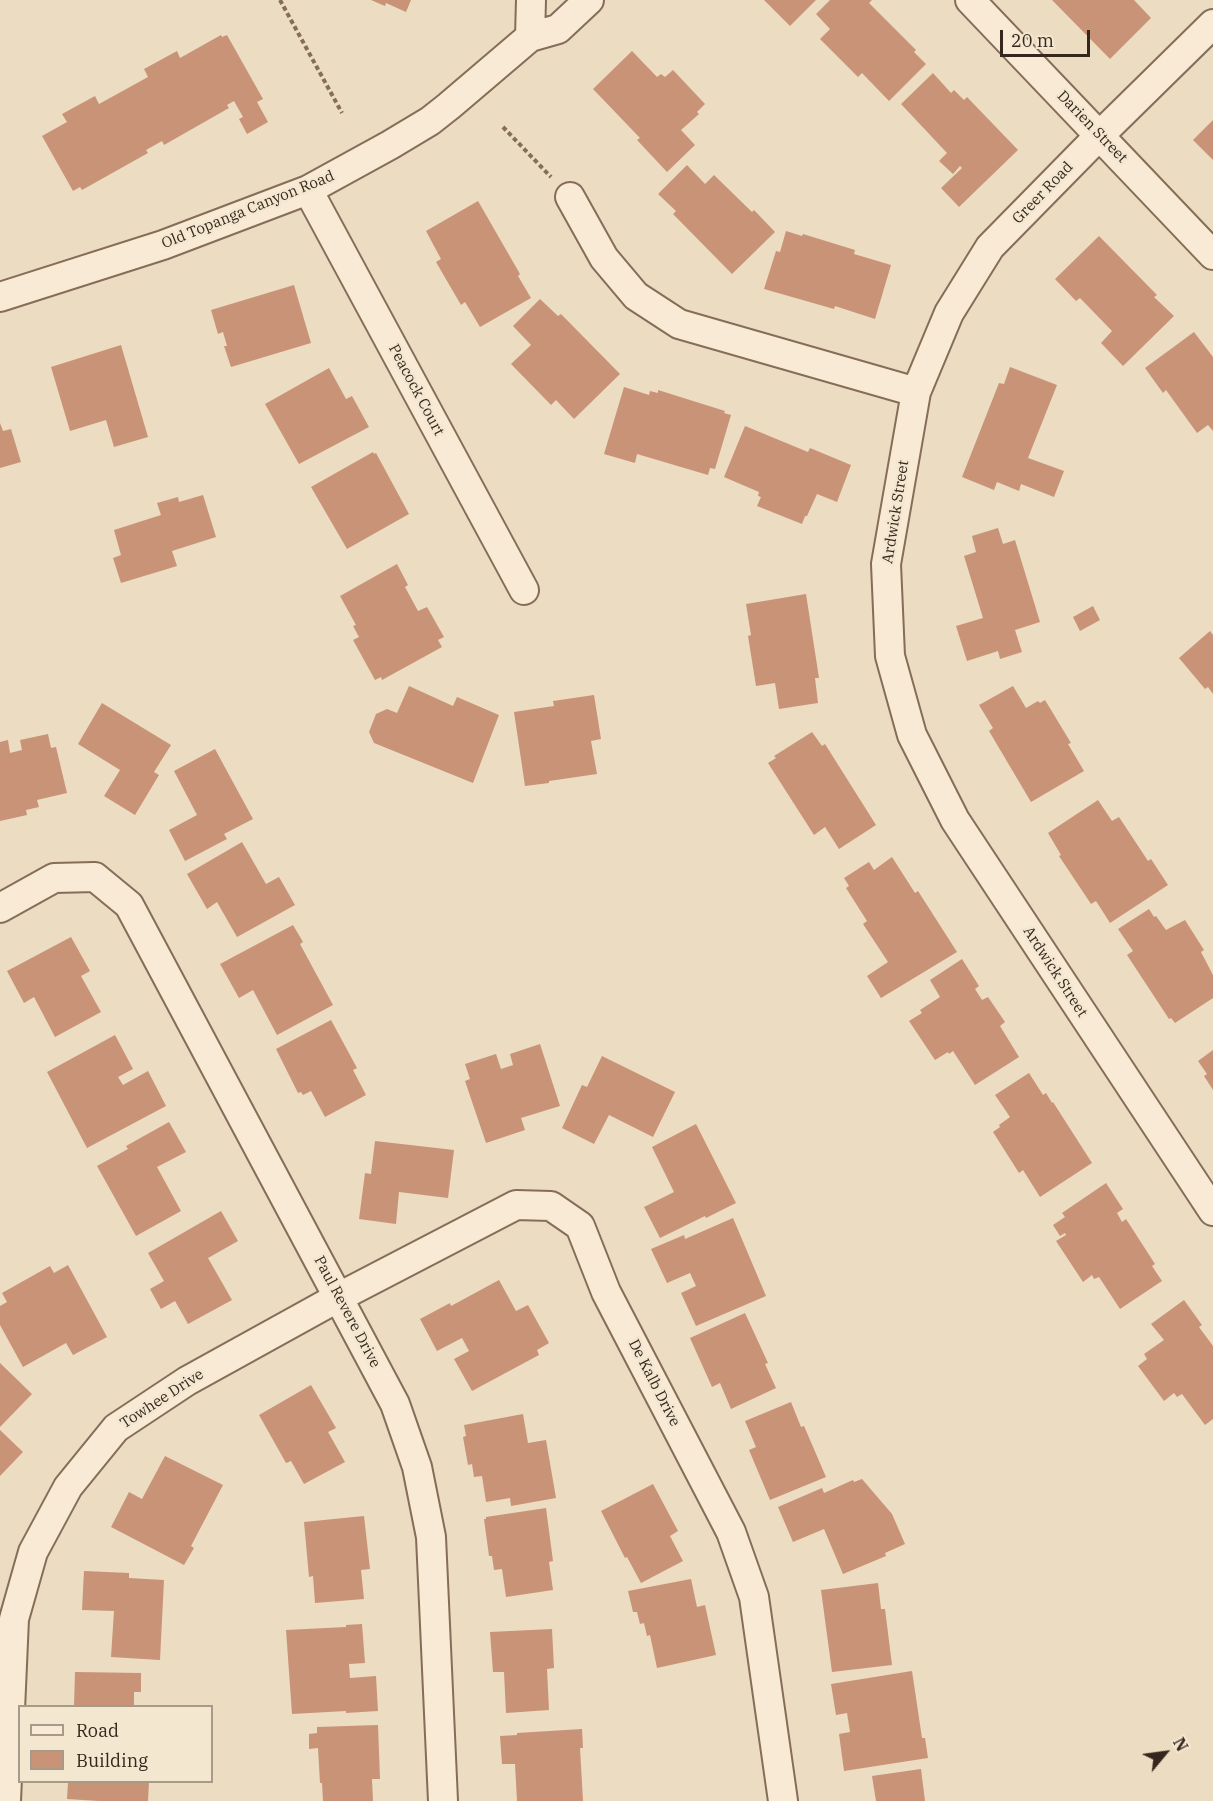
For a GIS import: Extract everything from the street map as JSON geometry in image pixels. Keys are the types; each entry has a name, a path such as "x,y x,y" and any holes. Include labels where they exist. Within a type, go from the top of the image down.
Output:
{"street":[{"path":"531,0 530,37 558,29 589,0"},
{"name":"Darien Street","path":"970,0 1213,255"},
{"name":"Greer Road","path":"916,392 949,313 990,247 1213,24"},
{"name":"Old Topanga Canyon Road","path":"0,297 163,245 308,190 390,146 430,121 530,37"},
{"name":"Peacock Court","path":"308,190 524,590"},
{"path":"570,197 604,258 629,289 679,324 916,392"},
{"name":"Ardwick Street","path":"916,392 886,564 890,656 912,735 955,820 1213,1211"},
{"name":"Paul Revere Drive","path":"0,908 54,878 95,877 129,905 395,1404 417,1467 431,1537 443,1801"},
{"name":"De Kalb Drive","path":"339,1297 516,1205 551,1206 580,1226 606,1292 731,1532 754,1597 783,1801"},
{"name":"Towhee Drive","path":"6,1801 15,1619 33,1552 68,1487 116,1428 187,1381 339,1297"}],"path":[{"path":"280,0 342,113"},
{"path":"503,127 570,197"}],"building":[{"path":"371,0 411,0 406,12 386,3 385,6"},
{"path":"764,0 816,0 790,26"},
{"path":"830,0 872,0 869,3 916,50 914,52 926,64 889,101 862,73 858,77 820,39 830,29 816,14"},
{"path":"1052,0 1134,0 1151,18 1110,59"},
{"path":"221,35 222,37 227,35 263,99 257,102 268,122 247,134 239,119 243,117 234,101 227,105 229,108 164,145 162,141 146,150 148,153 82,190 80,187 73,191 42,136 67,122 62,114 95,96 99,104 148,77 144,69 177,51 180,58"},
{"path":"632,51 657,77 661,74 665,77 673,70 705,104 697,112 699,114 681,130 695,145 667,172 637,140 640,138 593,89"},
{"path":"933,73 951,93 954,90 964,100 967,97 1018,150 959,207 941,188 962,168 960,166 953,174 939,161 947,153 901,104"},
{"path":"1213,120 1213,160 1193,140"},
{"path":"687,165 705,184 714,175 775,232 732,274 673,214 676,211 658,194"},
{"path":"478,201 520,274 518,276 531,298 480,327 465,302 461,305 436,262 441,259 426,231"},
{"path":"786,231 855,250 854,254 891,265 875,319 835,306 834,309 764,289 776,251 780,252"},
{"path":"1099,236 1157,295 1154,297 1174,316 1123,366 1101,343 1112,331 1080,298 1076,301 1055,279"},
{"path":"294,285 311,343 231,367 224,346 227,346 223,332 218,334 211,310"},
{"path":"540,299 558,316 561,314 620,374 574,419 556,400 551,405 511,364 531,345 513,326"},
{"path":"1194,332 1213,357 1213,431 1208,425 1197,433 1166,390 1163,393 1145,368"},
{"path":"121,345 148,437 114,447 106,420 70,431 51,367"},
{"path":"1010,367 1057,385 1028,458 1064,471 1054,497 1021,484 1019,491 997,482 994,490 962,477 999,383 1004,384"},
{"path":"329,368 346,399 352,396 369,427 299,464 265,404"},
{"path":"624,387 649,395 650,391 658,393 658,390 725,411 724,413 731,415 715,469 710,468 708,475 637,454 635,463 604,454"},
{"path":"0,423 3,431 11,429 21,462 0,468"},
{"path":"745,426 808,452 810,448 851,465 837,502 817,494 802,524 757,506 761,497 758,496 759,492 724,477"},
{"path":"373,452 376,453 409,514 347,549 311,487"},
{"path":"203,495 216,537 172,551 177,566 121,583 113,558 121,555 114,530 161,515 157,503 178,497 179,502"},
{"path":"998,528 1003,544 1015,540 1040,622 1015,630 1022,652 1000,659 998,651 967,661 956,626 983,618 964,556 976,552 972,536"},
{"path":"397,564 408,585 405,587 418,611 427,607 444,637 438,640 442,647 382,680 381,677 375,680 353,640 359,637 353,626 356,625 340,596"},
{"path":"806,594 819,678 815,678 818,703 779,709 775,683 756,686 748,636 751,635 746,604"},
{"path":"1093,606 1100,620 1080,631 1073,617"},
{"path":"1210,631 1213,635 1213,694 1208,687 1205,689 1179,658"},
{"path":"409,686 453,706 457,697 499,715 473,783 374,743 369,732 376,714 387,709 397,713"},
{"path":"1013,686 1026,708 1045,700 1071,743 1068,744 1084,771 1031,802 989,731 993,728 979,705"},
{"path":"594,695 601,739 591,741 597,774 525,786 514,712 554,706 553,701"},
{"path":"102,703 171,745 154,772 159,775 135,815 104,796 120,770 78,744"},
{"path":"812,732 822,746 825,744 876,825 839,849 825,827 814,835 768,763 776,758 774,756"},
{"path":"48,734 51,748 56,747 67,793 37,800 39,807 26,810 27,815 0,821 0,742 8,740 10,753 22,750 20,740"},
{"path":"215,749 253,819 224,834 227,839 185,861 169,830 197,815 174,771"},
{"path":"1098,800 1112,821 1119,817 1148,861 1151,859 1168,885 1110,923 1096,901 1091,904 1059,856 1061,855 1048,833"},
{"path":"242,842 266,884 279,877 295,905 237,937 217,902 207,909 187,874"},
{"path":"892,857 915,893 918,891 957,952 881,998 867,976 888,962 863,924 867,921 846,888 849,886 844,878 869,862 874,870"},
{"path":"1149,909 1166,930 1185,920 1204,950 1201,952 1213,975 1213,998 1175,1023 1171,1018 1169,1019 1127,955 1133,951 1118,929"},
{"path":"293,925 303,942 300,944 333,1005 277,1035 253,990 239,998 220,964"},
{"path":"71,937 90,971 81,976 101,1012 55,1037 34,997 24,1003 7,971"},
{"path":"962,959 979,986 975,989 982,1000 988,997 1005,1022 1000,1026 1019,1057 975,1085 953,1051 935,1060 909,1021 922,1013 920,1010 940,997 930,980"},
{"path":"331,1020 357,1068 353,1070 366,1095 325,1117 311,1091 303,1095 301,1092 298,1093 276,1049"},
{"path":"115,1035 133,1069 118,1077 123,1085 148,1071 166,1106 87,1148 47,1072"},
{"path":"540,1044 560,1106 521,1118 525,1130 486,1143 465,1081 470,1079 465,1064 496,1054 501,1069 513,1065 510,1054"},
{"path":"1213,1050 1213,1090 1204,1076 1207,1074 1198,1061"},
{"path":"602,1056 675,1092 653,1137 609,1115 594,1144 562,1128 582,1085 587,1087"},
{"path":"1029,1073 1043,1095 1046,1093 1053,1102 1092,1163 1040,1197 1023,1170 1019,1173 993,1132 1010,1117 995,1095"},
{"path":"169,1122 186,1152 157,1167 181,1211 136,1236 97,1166 128,1149 126,1146"},
{"path":"696,1124 736,1203 660,1238 644,1207 674,1192 652,1147"},
{"path":"375,1141 454,1150 448,1198 399,1192 396,1224 359,1219 365,1173 371,1174"},
{"path":"1106,1183 1123,1209 1117,1213 1122,1222 1126,1219 1155,1264 1152,1266 1162,1281 1120,1309 1099,1277 1094,1279 1092,1275 1083,1282 1056,1241 1066,1235 1065,1233 1060,1236 1053,1225 1065,1217 1062,1213"},
{"path":"221,1211 238,1241 208,1258 232,1300 188,1324 175,1301 161,1309 150,1289 164,1281 148,1253"},
{"path":"733,1218 766,1296 696,1326 681,1293 696,1286 690,1273 667,1283 651,1249 684,1235 685,1239"},
{"path":"68,1265 107,1337 73,1355 66,1343 23,1367 0,1325 0,1306 7,1302 2,1293 50,1266 54,1273"},
{"path":"499,1280 516,1311 528,1305 549,1343 537,1350 539,1355 472,1391 454,1359 469,1351 462,1338 437,1351 420,1319 450,1303 451,1306"},
{"path":"1184,1300 1202,1325 1199,1327 1213,1346 1213,1419 1205,1425 1182,1394 1177,1397 1174,1393 1164,1401 1138,1366 1147,1359 1144,1354 1164,1340 1151,1324"},
{"path":"745,1313 768,1363 765,1364 776,1388 731,1409 720,1383 712,1387 690,1338"},
{"path":"0,1363 32,1394 0,1427"},
{"path":"311,1385 336,1428 328,1432 345,1462 304,1484 291,1461 286,1463 259,1415"},
{"path":"791,1402 826,1477 770,1500 749,1450 756,1447 745,1421"},
{"path":"523,1414 528,1443 546,1440 556,1498 511,1506 510,1498 486,1502 482,1476 474,1477 472,1464 468,1465 463,1437 466,1436 464,1425"},
{"path":"0,1430 23,1452 0,1476"},
{"path":"165,1456 223,1485 191,1546 194,1548 184,1565 111,1527 129,1492 142,1499"},
{"path":"862,1479 892,1514 905,1544 885,1553 886,1556 843,1574 824,1529 793,1542 778,1507 822,1488 824,1493 853,1480 854,1482"},
{"path":"653,1484 678,1531 670,1536 683,1561 641,1583 627,1557 625,1558 601,1511"},
{"path":"546,1508 553,1561 549,1562 553,1590 506,1597 502,1569 494,1570 492,1556 489,1556 484,1519"},
{"path":"364,1516 370,1569 361,1570 364,1599 315,1603 313,1576 309,1577 304,1522"},
{"path":"84,1571 129,1573 129,1578 164,1580 160,1660 111,1657 114,1611 82,1610"},
{"path":"691,1579 697,1607 705,1605 716,1655 657,1668 650,1635 647,1636 644,1623 640,1624 637,1612 633,1612 628,1591"},
{"path":"878,1583 881,1609 885,1609 892,1665 832,1672 821,1590"},
{"path":"362,1624 365,1663 349,1664 350,1678 376,1676 378,1711 292,1714 286,1630"},
{"path":"552,1629 554,1668 547,1669 549,1710 506,1713 504,1672 493,1672 490,1632"},
{"path":"912,1671 922,1738 925,1738 928,1758 844,1771 839,1734 850,1732 847,1713 836,1715 831,1684"},
{"path":"75,1672 141,1673 141,1692 134,1692 134,1705 74,1705"},
{"path":"378,1725 380,1779 372,1779 373,1801 323,1801 318,1748 309,1749 309,1734 317,1733 317,1727"},
{"path":"582,1729 583,1748 580,1748 583,1801 517,1801 515,1764 502,1764 500,1736"},
{"path":"921,1769 925,1801 876,1801 872,1776"},
{"path":"68,1783 149,1783 148,1801 67,1799"}]}
